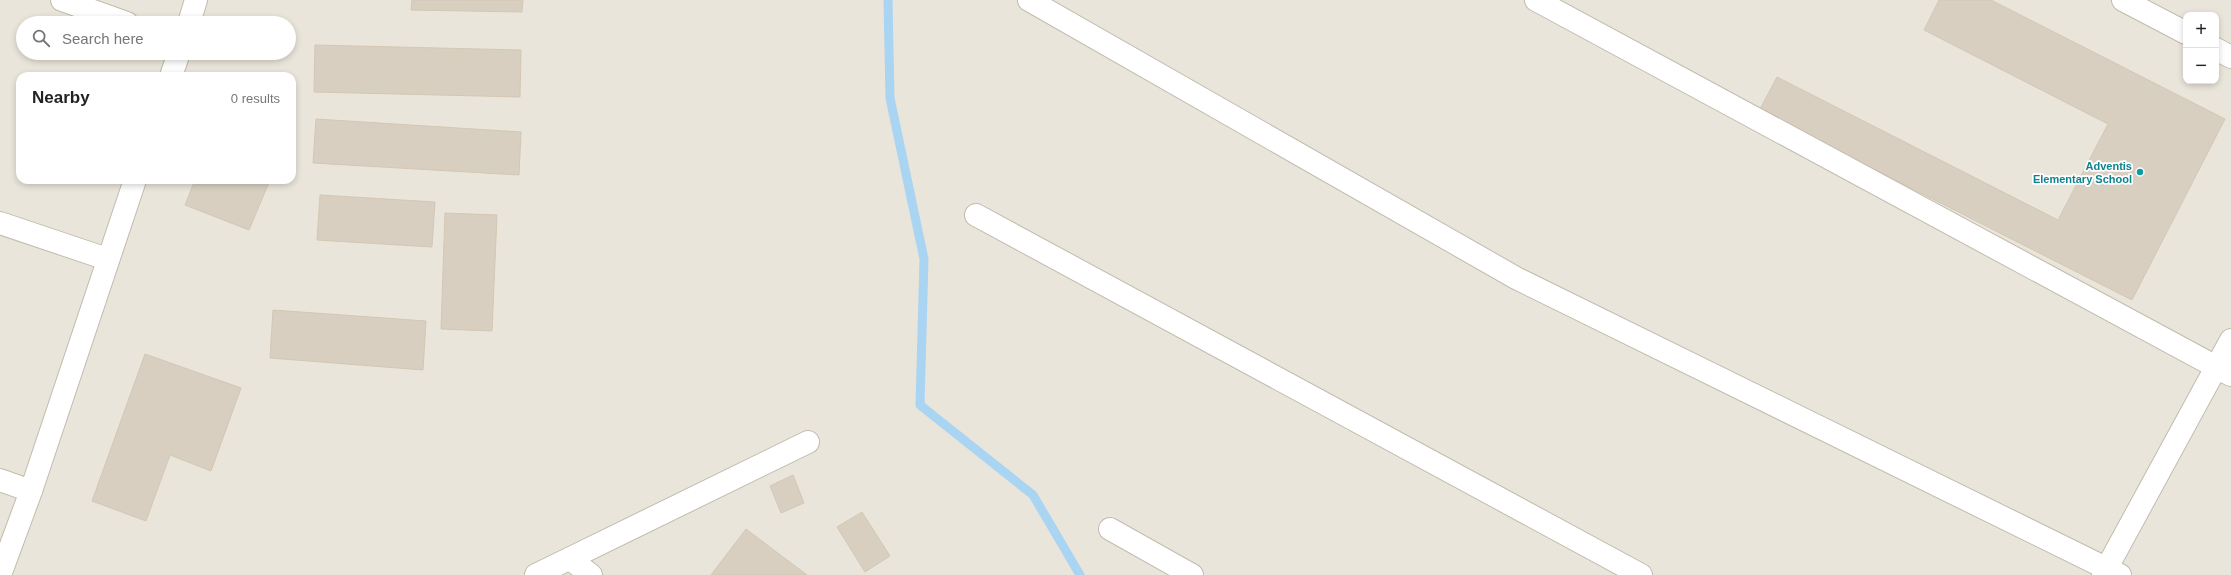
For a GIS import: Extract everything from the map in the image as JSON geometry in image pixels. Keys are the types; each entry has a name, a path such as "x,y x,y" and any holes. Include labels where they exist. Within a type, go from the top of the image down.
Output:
{"street":[{"path":"62,0 107,16"},
{"path":"191,16 196,0"},
{"path":"1029,0 1516,278 2110,573 2224,371 2231,340"},
{"path":"1536,0 2224,371"},
{"path":"2123,0 2183,31"},
{"path":"2219,51 2231,57"},
{"path":"172,72 177,60"},
{"path":"0,575 31,491 133,184"},
{"path":"976,215 1641,575"},
{"path":"0,223 107,259"},
{"path":"536,575 808,442"},
{"path":"0,480 31,491"},
{"path":"1110,529 1192,575"},
{"path":"570,559 591,575"}],"shaded area":[{"path":"0,0 2231,0 2231,575 0,575"}],"building":[{"path":"412,0 523,0 522,12 411,10"},
{"name":"Adventis Elementary School","path":"1939,0 1991,0 2225,119 2132,300 1759,111 1777,77 2058,220 2108,124 1924,30"},
{"path":"315,45 521,50 520,97 314,92"},
{"path":"316,119 521,132 519,175 313,163"},
{"path":"193,184 268,184 249,230 185,205"},
{"path":"320,195 435,202 432,247 317,240"},
{"path":"445,213 497,215 492,331 441,329"},
{"path":"273,310 426,321 423,370 270,358"},
{"path":"145,354 241,388 211,471 170,455 146,521 92,501"},
{"path":"793,475 804,503 781,513 770,486"},
{"path":"862,512 890,556 865,572 837,527"},
{"path":"746,529 807,575 711,575"}],"waterway":[{"path":"888,0 890,98 924,259 920,405 1033,495 1080,575"}],"place":[{"name":"Adventis Elementary School","path":"2140,172"}]}
